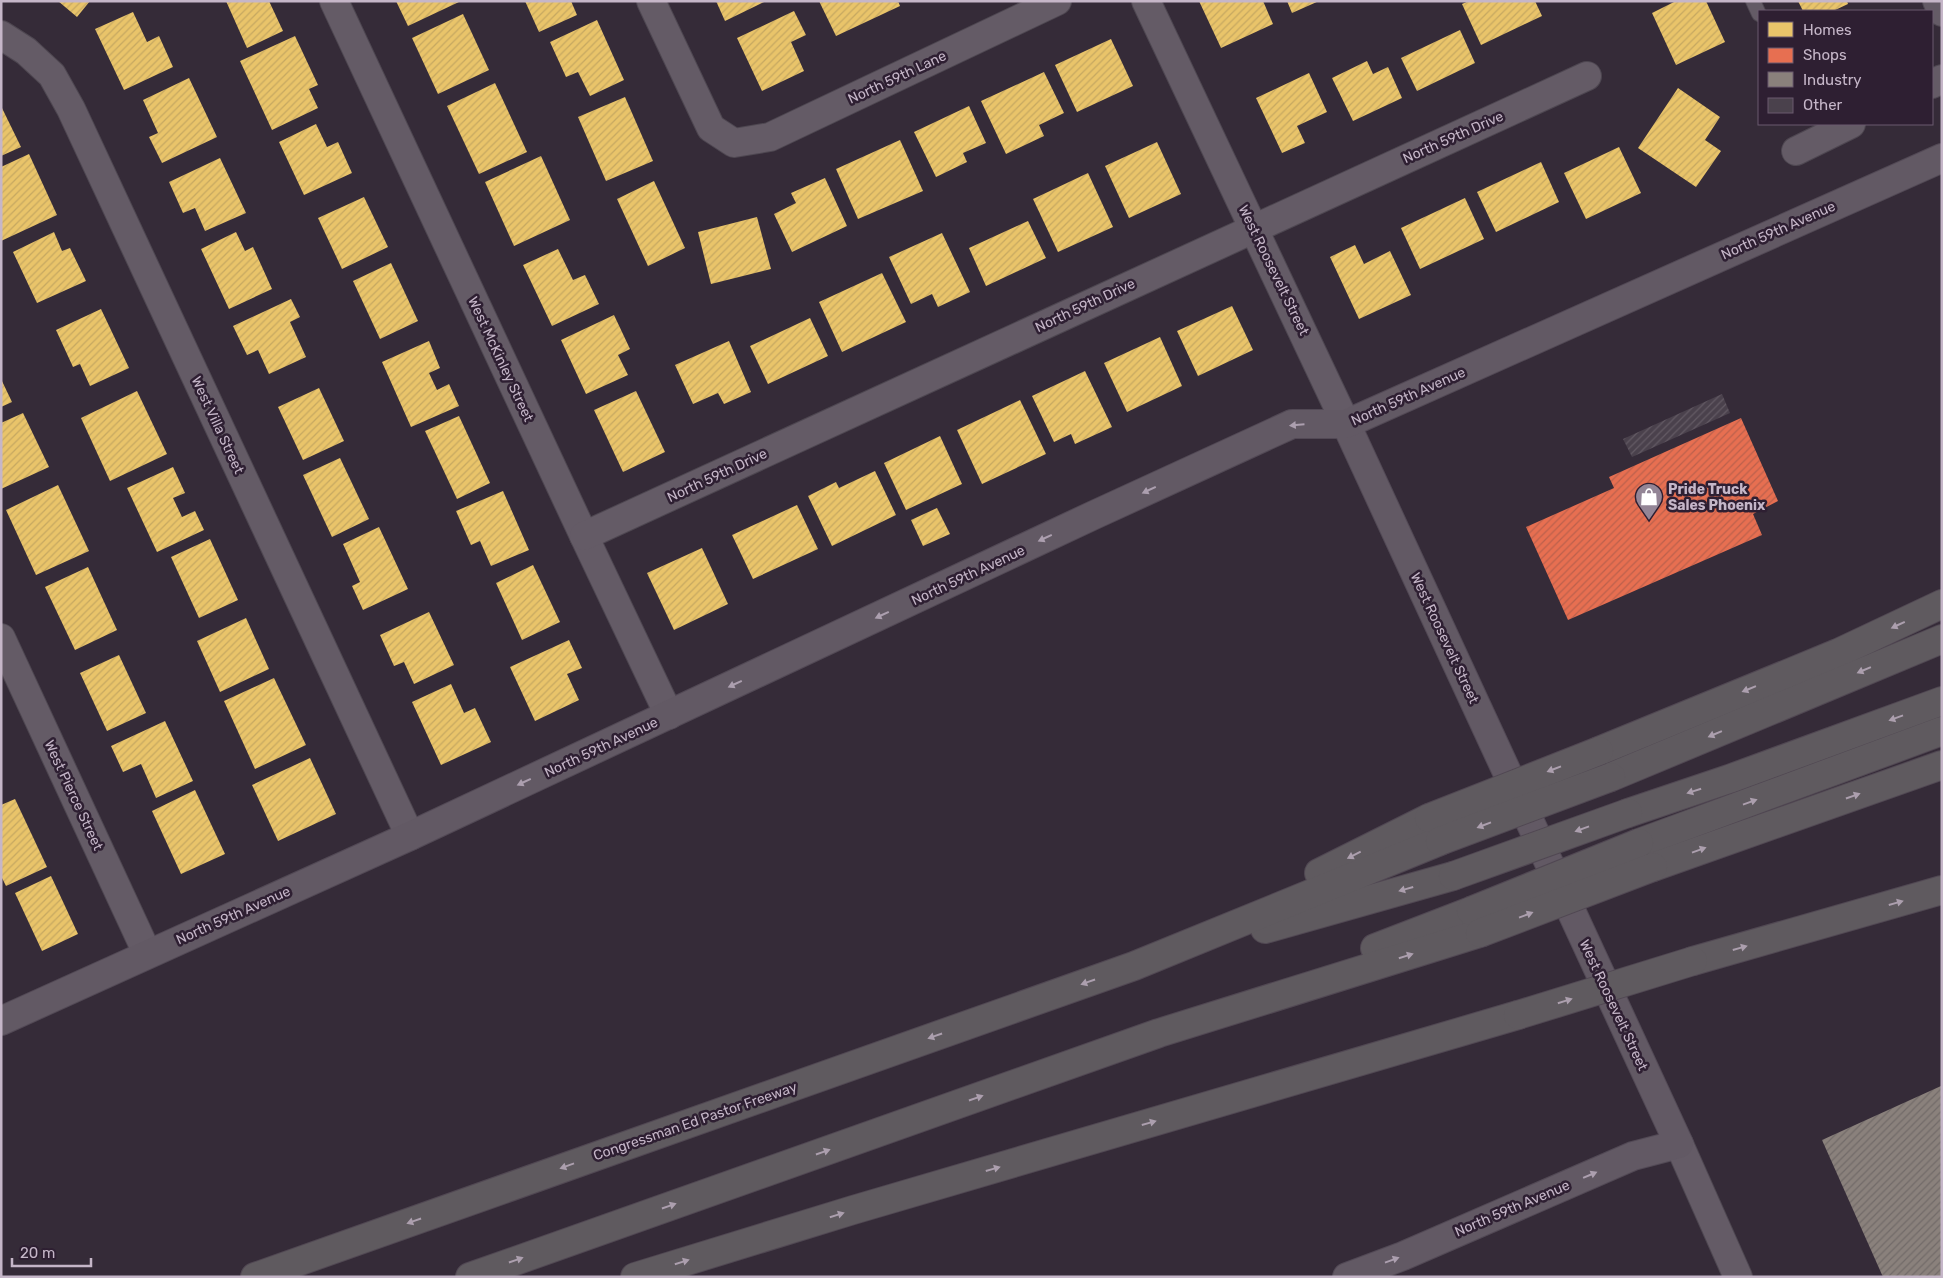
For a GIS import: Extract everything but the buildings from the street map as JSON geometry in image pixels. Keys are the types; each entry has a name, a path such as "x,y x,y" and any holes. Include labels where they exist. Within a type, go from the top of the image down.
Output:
{"highway":[{"path":"1134,966 1435,830 1599,751 1838,653 1942,604"},
{"path":"1435,830 1611,777 1942,639"},
{"path":"1134,966 1453,876 1729,779 1942,701"},
{"path":"1476,922 1639,843 1942,731"},
{"path":"470,1277 1476,922 1653,867 1942,765"},
{"path":"635,1277 853,1210 1942,890"},
{"name":"Congressman Ed Pastor Freeway","path":"255,1277 1134,966"}],"main road":[{"name":"North 59th Avenue","path":"1,1021 410,836 1292,424 1346,424 1942,158"},
{"name":"West Roosevelt Street","path":"1346,424 1679,1144"},
{"name":"North 59th Avenue","path":"1346,1277 1403,1256 1633,1156 1679,1144"}],"street":[{"name":"West McKinley Street","path":"334,1 584,536 670,715"},
{"name":"North 59th Lane","path":"651,1 711,128 734,143 770,137 1057,1"},
{"name":"West Roosevelt Street","path":"1146,1 1346,424"},
{"path":"1937,1 1942,12"},
{"name":"West Villa Street","path":"1,35 26,51 52,75 71,109 410,836"},
{"name":"North 59th Drive","path":"584,536 1587,76"},
{"path":"1809,138 1848,125"},
{"name":"West Pierce Street","path":"1,638 147,954"},
{"name":"West Roosevelt Street","path":"1679,1144 1738,1277"}],"place":[{"name":"Pride Truck Sales Phoenix","path":"1649,521"}]}
